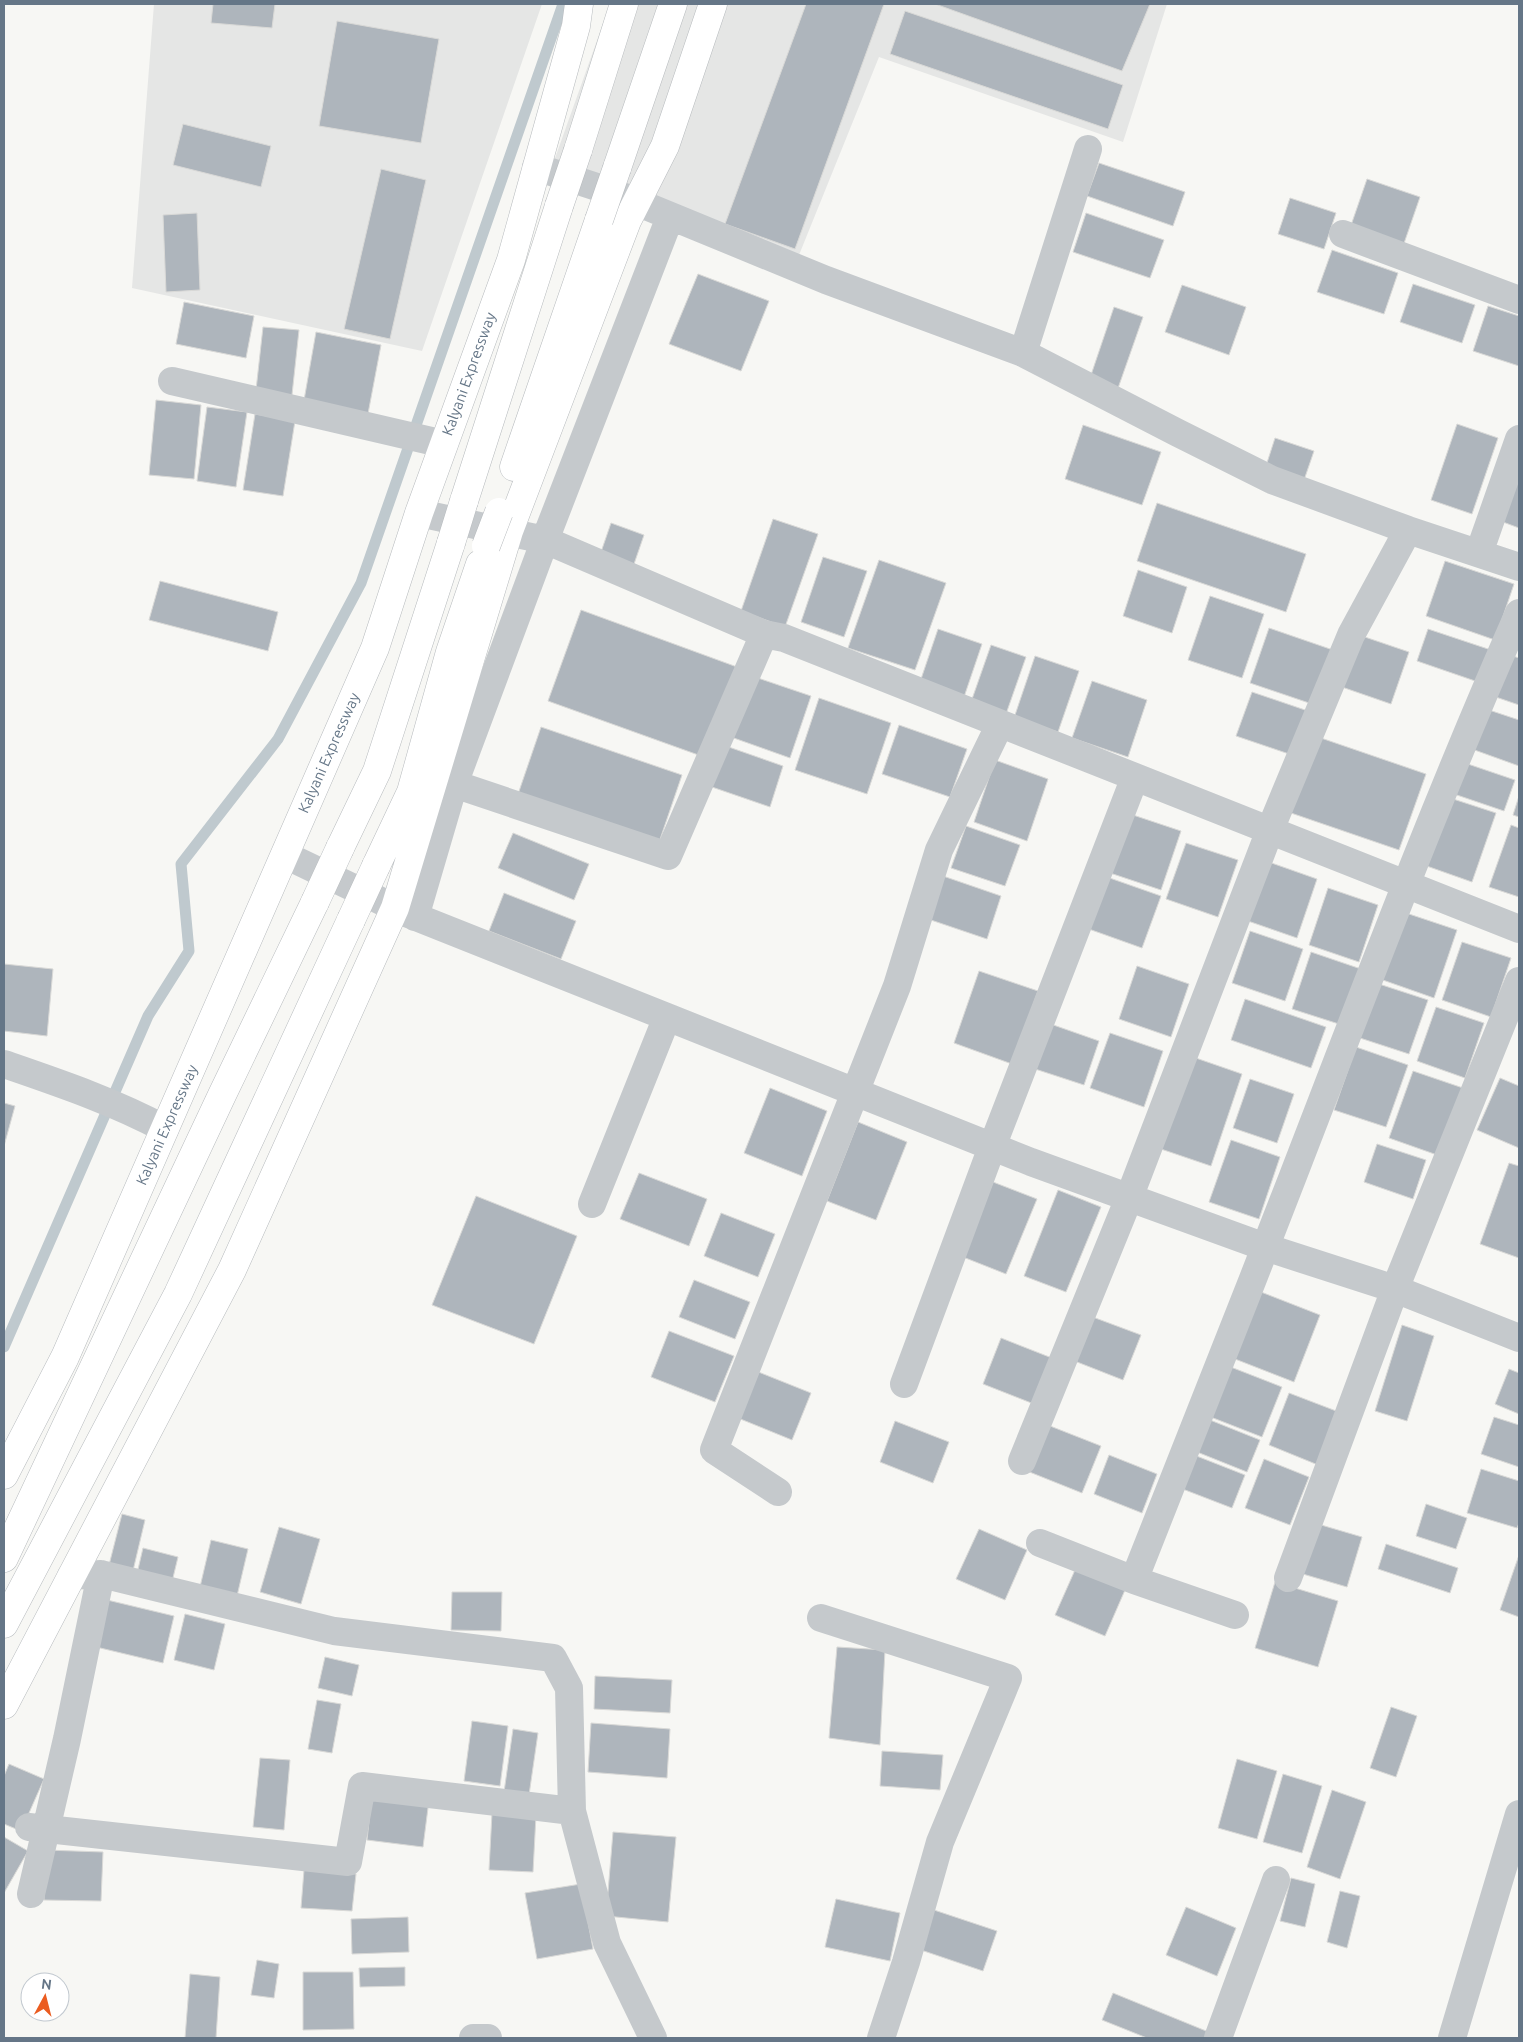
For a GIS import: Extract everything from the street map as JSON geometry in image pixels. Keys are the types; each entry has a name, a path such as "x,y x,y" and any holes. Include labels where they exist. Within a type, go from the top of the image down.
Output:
{"highway":[{"name":"Kalyani Expressway","path":"4,1475 65,1357 375,648 419,512 433,441 511,260 576,26 579,4"},
{"path":"4,1558 222,1095 378,770 624,4"},
{"path":"4,1704 232,1270 405,912 504,521 599,220 673,4"},
{"path":"4,1624 178,1294 411,792 450,652 486,546 504,521 627,221 665,146 713,4"}],"street":[{"path":"1023,353 1088,149"},
{"path":"536,167 612,192 826,280 1023,353 1178,434 1272,480 1408,530 1519,567"},
{"path":"405,912 545,540 670,217"},
{"path":"1343,234 1519,300"},
{"path":"172,381 433,441"},
{"path":"1478,553 1519,439"},
{"path":"419,512 504,521 764,634 784,638 1519,929"},
{"path":"1022,1461 1129,1198 1270,830 1351,635 1408,530"},
{"path":"1134,1580 1266,1247 1406,884 1471,723 1519,613"},
{"path":"454,784 668,856 764,634"},
{"path":"778,1492 714,1450 897,986 939,850 1000,724"},
{"path":"904,1384 992,1146 1135,777"},
{"path":"285,855 405,912 992,1146 1266,1247 1395,1289 1519,1338"},
{"path":"1288,1578 1395,1289 1519,981"},
{"path":"592,1204 667,1017"},
{"path":"4,1064 80,1090 134,1112 165,1129"},
{"path":"1040,1543 1134,1580 1236,1615"},
{"path":"31,1894 38,1828 100,1574"},
{"path":"70,1576 100,1574 334,1631 553,1658 569,1688 572,1811 607,1943 652,2038"},
{"path":"821,1618 1008,1678 940,1842 906,1962 880,2038"},
{"path":"38,1828 348,1862 362,1786 572,1811"},
{"path":"1452,2038 1519,1814"},
{"path":"1218,2038 1276,1880"},
{"path":"473,2038 488,2038"}],"shaded area":[{"path":"154,4 542,4 422,351 132,288"},
{"path":"610,4 1167,4 1123,142 879,57 799,255 554,161"}],"building":[{"path":"213,4 275,4 272,28 211,23"},
{"path":"806,4 884,4 795,249 725,224"},
{"path":"935,4 1150,4 1122,71"},
{"path":"905,11 1123,85 1108,129 890,54"},
{"path":"337,21 439,39 421,143 319,126"},
{"path":"183,124 271,146 261,187 173,165"},
{"path":"1099,163 1185,192 1173,226 1087,196"},
{"path":"381,169 426,180 390,339 344,329"},
{"path":"1367,179 1420,197 1401,252 1348,234"},
{"path":"1290,198 1336,213 1324,249 1278,234"},
{"path":"197,213 200,290 166,292 163,215"},
{"path":"1086,213 1164,240 1150,278 1073,252"},
{"path":"1332,250 1398,273 1384,314 1317,292"},
{"path":"698,274 769,301 741,371 669,344"},
{"path":"1413,284 1475,305 1462,343 1400,322"},
{"path":"1182,285 1246,307 1229,355 1165,332"},
{"path":"184,302 254,316 246,358 176,344"},
{"path":"1488,306 1519,316 1519,366 1473,351"},
{"path":"1114,307 1143,317 1117,391 1089,381"},
{"path":"263,327 299,330 291,404 255,399"},
{"path":"316,332 381,345 367,419 303,406"},
{"path":"156,400 201,405 194,479 149,475"},
{"path":"207,407 247,412 236,487 197,481"},
{"path":"255,414 295,421 283,496 243,490"},
{"path":"1457,424 1498,438 1472,514 1431,500"},
{"path":"1083,425 1161,452 1142,505 1065,479"},
{"path":"1275,438 1314,451 1303,483 1265,469"},
{"path":"1519,475 1519,528 1503,522"},
{"path":"1157,503 1306,554 1286,612 1137,561"},
{"path":"773,519 818,534 785,627 741,611"},
{"path":"611,523 644,535 634,564 601,552"},
{"path":"823,557 867,571 844,637 801,622"},
{"path":"879,560 946,583 915,670 848,648"},
{"path":"1445,561 1514,584 1495,640 1426,616"},
{"path":"1138,570 1187,587 1172,633 1123,616"},
{"path":"160,581 278,612 268,651 149,620"},
{"path":"1210,596 1264,614 1242,678 1188,660"},
{"path":"581,610 737,667 704,757 548,701"},
{"path":"1269,628 1333,650 1315,705 1250,683"},
{"path":"938,629 982,644 964,697 920,682"},
{"path":"1428,629 1491,650 1481,683 1417,661"},
{"path":"1356,634 1409,652 1391,704 1339,686"},
{"path":"991,645 1026,657 1006,714 971,702"},
{"path":"1504,653 1519,658 1519,705 1490,695"},
{"path":"1035,656 1079,671 1058,732 1014,718"},
{"path":"752,676 811,696 790,758 731,737"},
{"path":"1092,681 1147,700 1128,757 1072,738"},
{"path":"1252,692 1311,712 1295,756 1236,736"},
{"path":"819,698 891,723 867,794 795,770"},
{"path":"1483,708 1519,720 1519,766 1469,748"},
{"path":"899,725 967,749 950,797 882,774"},
{"path":"541,727 682,775 656,851 515,803"},
{"path":"1318,737 1426,774 1399,850 1291,813"},
{"path":"723,745 783,766 770,807 709,786"},
{"path":"995,760 1048,779 1027,841 974,822"},
{"path":"1459,761 1515,780 1504,811 1448,792"},
{"path":"1444,796 1496,813 1472,882 1421,864"},
{"path":"1519,796 1519,817 1513,815"},
{"path":"1130,814 1181,831 1161,890 1110,873"},
{"path":"1511,825 1519,828 1519,897 1489,887"},
{"path":"966,826 1020,845 1005,886 951,868"},
{"path":"513,833 589,864 574,900 498,868"},
{"path":"1186,843 1238,860 1218,917 1166,899"},
{"path":"1266,861 1317,879 1297,938 1245,920"},
{"path":"940,875 1001,896 987,939 925,918"},
{"path":"1104,876 1161,896 1142,948 1086,928"},
{"path":"1328,888 1378,905 1359,962 1309,945"},
{"path":"504,893 576,921 561,959 489,931"},
{"path":"1403,912 1457,930 1434,998 1380,979"},
{"path":"1250,931 1303,949 1285,1001 1232,983"},
{"path":"1462,942 1511,958 1491,1017 1442,1000"},
{"path":"1311,952 1361,969 1342,1025 1292,1009"},
{"path":"4,964 53,969 47,1036 4,1031"},
{"path":"1137,966 1189,984 1171,1037 1119,1019"},
{"path":"979,971 1038,991 1012,1064 954,1043"},
{"path":"1379,984 1428,1000 1409,1054 1360,1038"},
{"path":"1245,999 1326,1027 1311,1068 1231,1040"},
{"path":"1436,1007 1484,1023 1465,1078 1417,1061"},
{"path":"1042,1021 1099,1041 1084,1085 1026,1066"},
{"path":"1110,1033 1163,1051 1144,1107 1090,1088"},
{"path":"1356,1047 1408,1065 1386,1127 1334,1110"},
{"path":"1190,1056 1242,1074 1211,1166 1158,1148"},
{"path":"1413,1071 1463,1088 1440,1156 1389,1138"},
{"path":"1500,1078 1519,1086 1519,1148 1477,1130"},
{"path":"1250,1079 1294,1094 1277,1143 1233,1128"},
{"path":"770,1088 827,1111 802,1176 744,1153"},
{"path":"4,1103 15,1106 4,1146"},
{"path":"858,1122 907,1142 876,1220 827,1201"},
{"path":"1231,1140 1280,1157 1259,1219 1209,1202"},
{"path":"1377,1144 1426,1160 1413,1199 1364,1182"},
{"path":"1509,1163 1519,1166 1519,1258 1480,1244"},
{"path":"639,1173 707,1199 689,1246 620,1219"},
{"path":"993,1182 1037,1199 1006,1274 963,1257"},
{"path":"1058,1190 1101,1207 1066,1292 1024,1276"},
{"path":"476,1196 577,1236 534,1344 432,1305"},
{"path":"721,1213 775,1234 758,1277 704,1256"},
{"path":"694,1280 750,1302 735,1339 679,1317"},
{"path":"1261,1292 1320,1315 1294,1382 1235,1359"},
{"path":"1090,1316 1141,1335 1123,1380 1072,1360"},
{"path":"1402,1325 1434,1336 1407,1421 1375,1411"},
{"path":"669,1331 734,1356 715,1402 651,1377"},
{"path":"1001,1338 1057,1360 1039,1406 983,1384"},
{"path":"1223,1364 1282,1387 1262,1437 1203,1414"},
{"path":"1509,1369 1519,1373 1519,1414 1495,1404"},
{"path":"756,1371 811,1393 792,1440 738,1418"},
{"path":"1289,1393 1344,1414 1323,1467 1269,1445"},
{"path":"1494,1417 1519,1425 1519,1467 1481,1454"},
{"path":"1205,1418 1260,1440 1247,1472 1192,1450"},
{"path":"895,1421 949,1442 933,1483 880,1462"},
{"path":"1045,1424 1101,1446 1082,1493 1027,1471"},
{"path":"1109,1455 1157,1474 1142,1513 1094,1494"},
{"path":"1194,1455 1245,1475 1232,1508 1180,1488"},
{"path":"1264,1459 1309,1477 1290,1525 1245,1508"},
{"path":"1481,1469 1519,1481 1519,1523 1517,1528 1467,1513"},
{"path":"1426,1504 1467,1518 1456,1549 1416,1536"},
{"path":"122,1514 145,1520 132,1575 108,1569"},
{"path":"1311,1522 1362,1537 1347,1587 1296,1572"},
{"path":"279,1527 320,1539 301,1604 260,1592"},
{"path":"979,1529 1027,1550 1005,1600 956,1579"},
{"path":"211,1540 248,1549 237,1596 200,1587"},
{"path":"1386,1544 1458,1568 1450,1593 1378,1569"},
{"path":"143,1548 178,1557 171,1586 136,1578"},
{"path":"1519,1555 1519,1617 1500,1610"},
{"path":"1075,1570 1125,1590 1105,1636 1055,1615"},
{"path":"1275,1582 1338,1601 1318,1667 1255,1648"},
{"path":"452,1592 502,1592 501,1631 451,1630"},
{"path":"103,1599 174,1616 163,1663 92,1646"},
{"path":"185,1614 225,1624 214,1670 174,1660"},
{"path":"837,1647 885,1650 880,1745 829,1738"},
{"path":"325,1657 359,1665 352,1696 318,1688"},
{"path":"595,1676 672,1680 670,1713 594,1709"},
{"path":"317,1700 341,1704 332,1753 308,1749"},
{"path":"1391,1707 1417,1716 1396,1777 1370,1768"},
{"path":"472,1721 508,1726 500,1786 464,1781"},
{"path":"591,1723 670,1729 667,1778 588,1772"},
{"path":"513,1729 538,1733 529,1795 504,1792"},
{"path":"882,1751 943,1755 940,1790 880,1786"},
{"path":"260,1758 290,1760 284,1830 253,1827"},
{"path":"1237,1759 1277,1771 1257,1839 1218,1828"},
{"path":"9,1764 44,1779 21,1831 4,1824 4,1776"},
{"path":"1283,1774 1322,1786 1302,1853 1263,1842"},
{"path":"1332,1790 1366,1802 1340,1879 1307,1867"},
{"path":"372,1794 429,1800 423,1847 367,1840"},
{"path":"492,1813 536,1815 533,1872 489,1870"},
{"path":"613,1832 676,1837 668,1922 606,1916"},
{"path":"4,1837 28,1851 4,1893"},
{"path":"45,1850 103,1852 101,1901 44,1900"},
{"path":"304,1870 356,1874 352,1911 301,1908"},
{"path":"1291,1878 1315,1884 1305,1927 1280,1921"},
{"path":"581,1884 593,1949 537,1959 525,1893"},
{"path":"1340,1891 1360,1896 1347,1948 1327,1942"},
{"path":"836,1899 900,1913 890,1961 825,1947"},
{"path":"1186,1907 1236,1928 1217,1976 1166,1955"},
{"path":"931,1909 997,1931 983,1971 918,1949"},
{"path":"408,1917 409,1952 352,1954 351,1919"},
{"path":"257,1960 279,1964 274,1998 251,1995"},
{"path":"405,1967 405,1986 360,1987 359,1968"},
{"path":"303,1972 353,1972 354,2029 303,2030"},
{"path":"190,1974 220,1977 216,2038 185,2038"},
{"path":"1113,1993 1211,2033 1209,2038 1147,2038 1102,2020"}],"waterway":[{"path":"4,1347 148,1016 189,951 181,864 278,739 361,583 563,4"}]}
